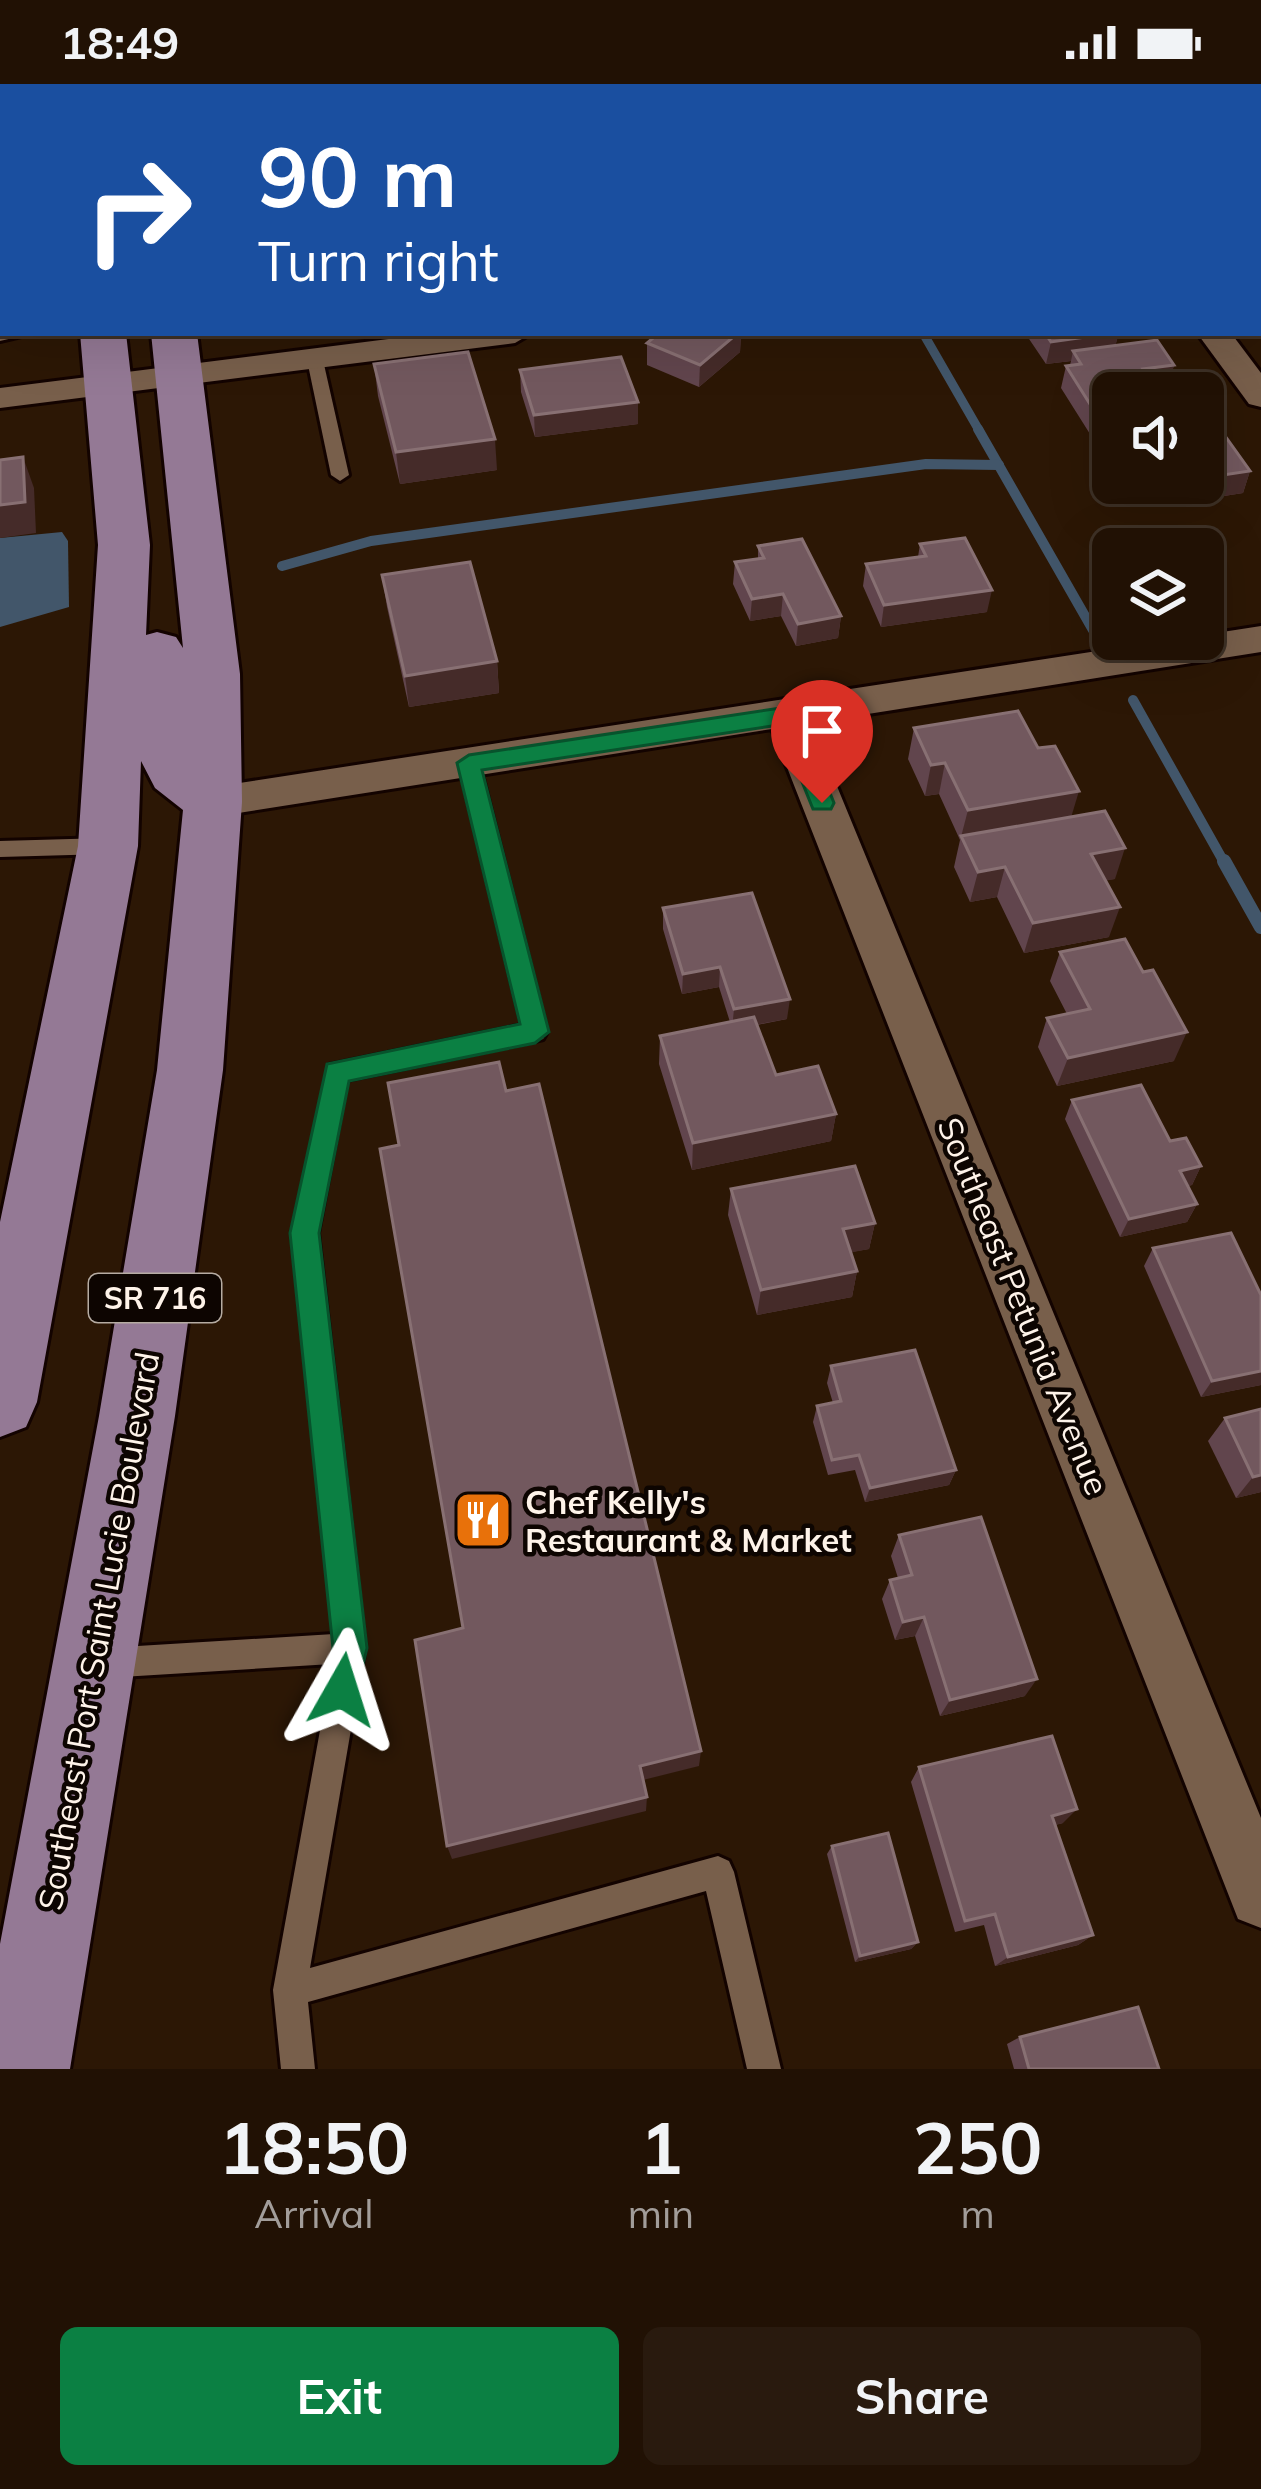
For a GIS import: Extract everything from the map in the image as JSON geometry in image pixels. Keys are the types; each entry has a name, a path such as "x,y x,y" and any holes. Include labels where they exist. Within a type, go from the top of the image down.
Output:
{"main road":[{"name":"Southeast Port Saint Lucie Boulevard","path":"23,2069 137,1416 190,1070 213,802 214,674 177,355"},
{"path":"0,1402 108,846 124,545 105,359"},
{"path":"124,545 154,611 159,737 175,773 213,802"},
{"path":"108,846 142,860 163,880 137,1127 132,1263 137,1416"}],"street":[{"path":"0,398 105,359 177,355 315,360 367,343 470,336"},
{"path":"1216,336 1261,397"},
{"path":"213,802 1261,639"},
{"name":"Southeast Petunia Avenue","path":"787,716 1261,1896"}],"lane":[{"path":"315,360 340,475"},
{"path":"298,2069 290,1990 350,1648 305,1233 337,1072 535,1032 469,763"},
{"path":"0,849 108,846"},
{"path":"94,1664 350,1648"},
{"path":"290,1990 718,1872 764,2069"}],"water":[{"path":"62,532 68,541 69,607 0,627 0,538"}],"building":[{"path":"655,336 734,336 700,365 647,343"},
{"path":"1047,336 1093,336 1051,342"},
{"path":"1157,340 1174,365 1143,369 1145,372 1092,372 1092,407 1066,366 1081,364 1073,351"},
{"path":"468,352 495,439 396,452 374,364"},
{"path":"621,357 638,402 534,415 520,370"},
{"path":"1224,434 1250,471 1224,475"},
{"path":"23,457 25,502 0,505 0,460"},
{"path":"965,538 992,590 884,605 866,564 926,556 920,544"},
{"path":"802,539 841,616 798,624 783,594 752,599 735,562 764,558 758,546"},
{"path":"470,562 497,661 405,676 382,575"},
{"path":"1018,711 1038,748 1055,746 1079,791 968,810 945,763 931,765 914,728"},
{"path":"1105,811 1125,848 1091,854 1120,907 1033,923 1005,867 978,872 961,836"},
{"path":"752,893 790,999 734,1009 720,967 683,974 663,908"},
{"path":"1125,939 1143,972 1153,970 1187,1032 1068,1058 1047,1018 1090,1009 1060,952"},
{"path":"754,1017 776,1075 818,1066 836,1114 693,1143 660,1036"},
{"path":"499,1062 506,1091 539,1084 701,1751 640,1766 647,1797 447,1846 415,1640 463,1628 380,1149 399,1145 388,1083"},
{"path":"1141,1085 1170,1141 1186,1138 1201,1166 1180,1171 1197,1204 1129,1219 1072,1100"},
{"path":"855,1166 875,1223 843,1229 857,1271 761,1290 731,1189"},
{"path":"1231,1233 1261,1295 1261,1371 1212,1381 1153,1248"},
{"path":"915,1350 956,1470 870,1488 859,1455 832,1460 817,1406 841,1401 831,1366"},
{"path":"1261,1409 1261,1475 1253,1477 1225,1418"},
{"path":"981,1517 1037,1679 950,1700 924,1617 903,1622 890,1580 912,1575 899,1535"},
{"path":"1052,1736 1077,1809 1052,1816 1093,1935 1008,1957 995,1914 965,1921 919,1767"},
{"path":"888,1833 918,1942 860,1956 832,1846"},
{"path":"1138,2007 1159,2069 1029,2069 1020,2037"}],"waterway":[{"path":"925,336 980,432"},
{"path":"978,429 999,465"},
{"path":"282,566 371,541 926,464 999,465"},
{"path":"999,465 1092,628"},
{"path":"1133,700 1225,864"},
{"path":"1224,861 1261,927"}],"place":[{"name":"Chef Kelly's Restaurant & Market","path":"483,1520"}],"route":[{"path":"342,1690 350,1648 305,1233 337,1072 535,1032 469,763 787,716 822,803"}]}
